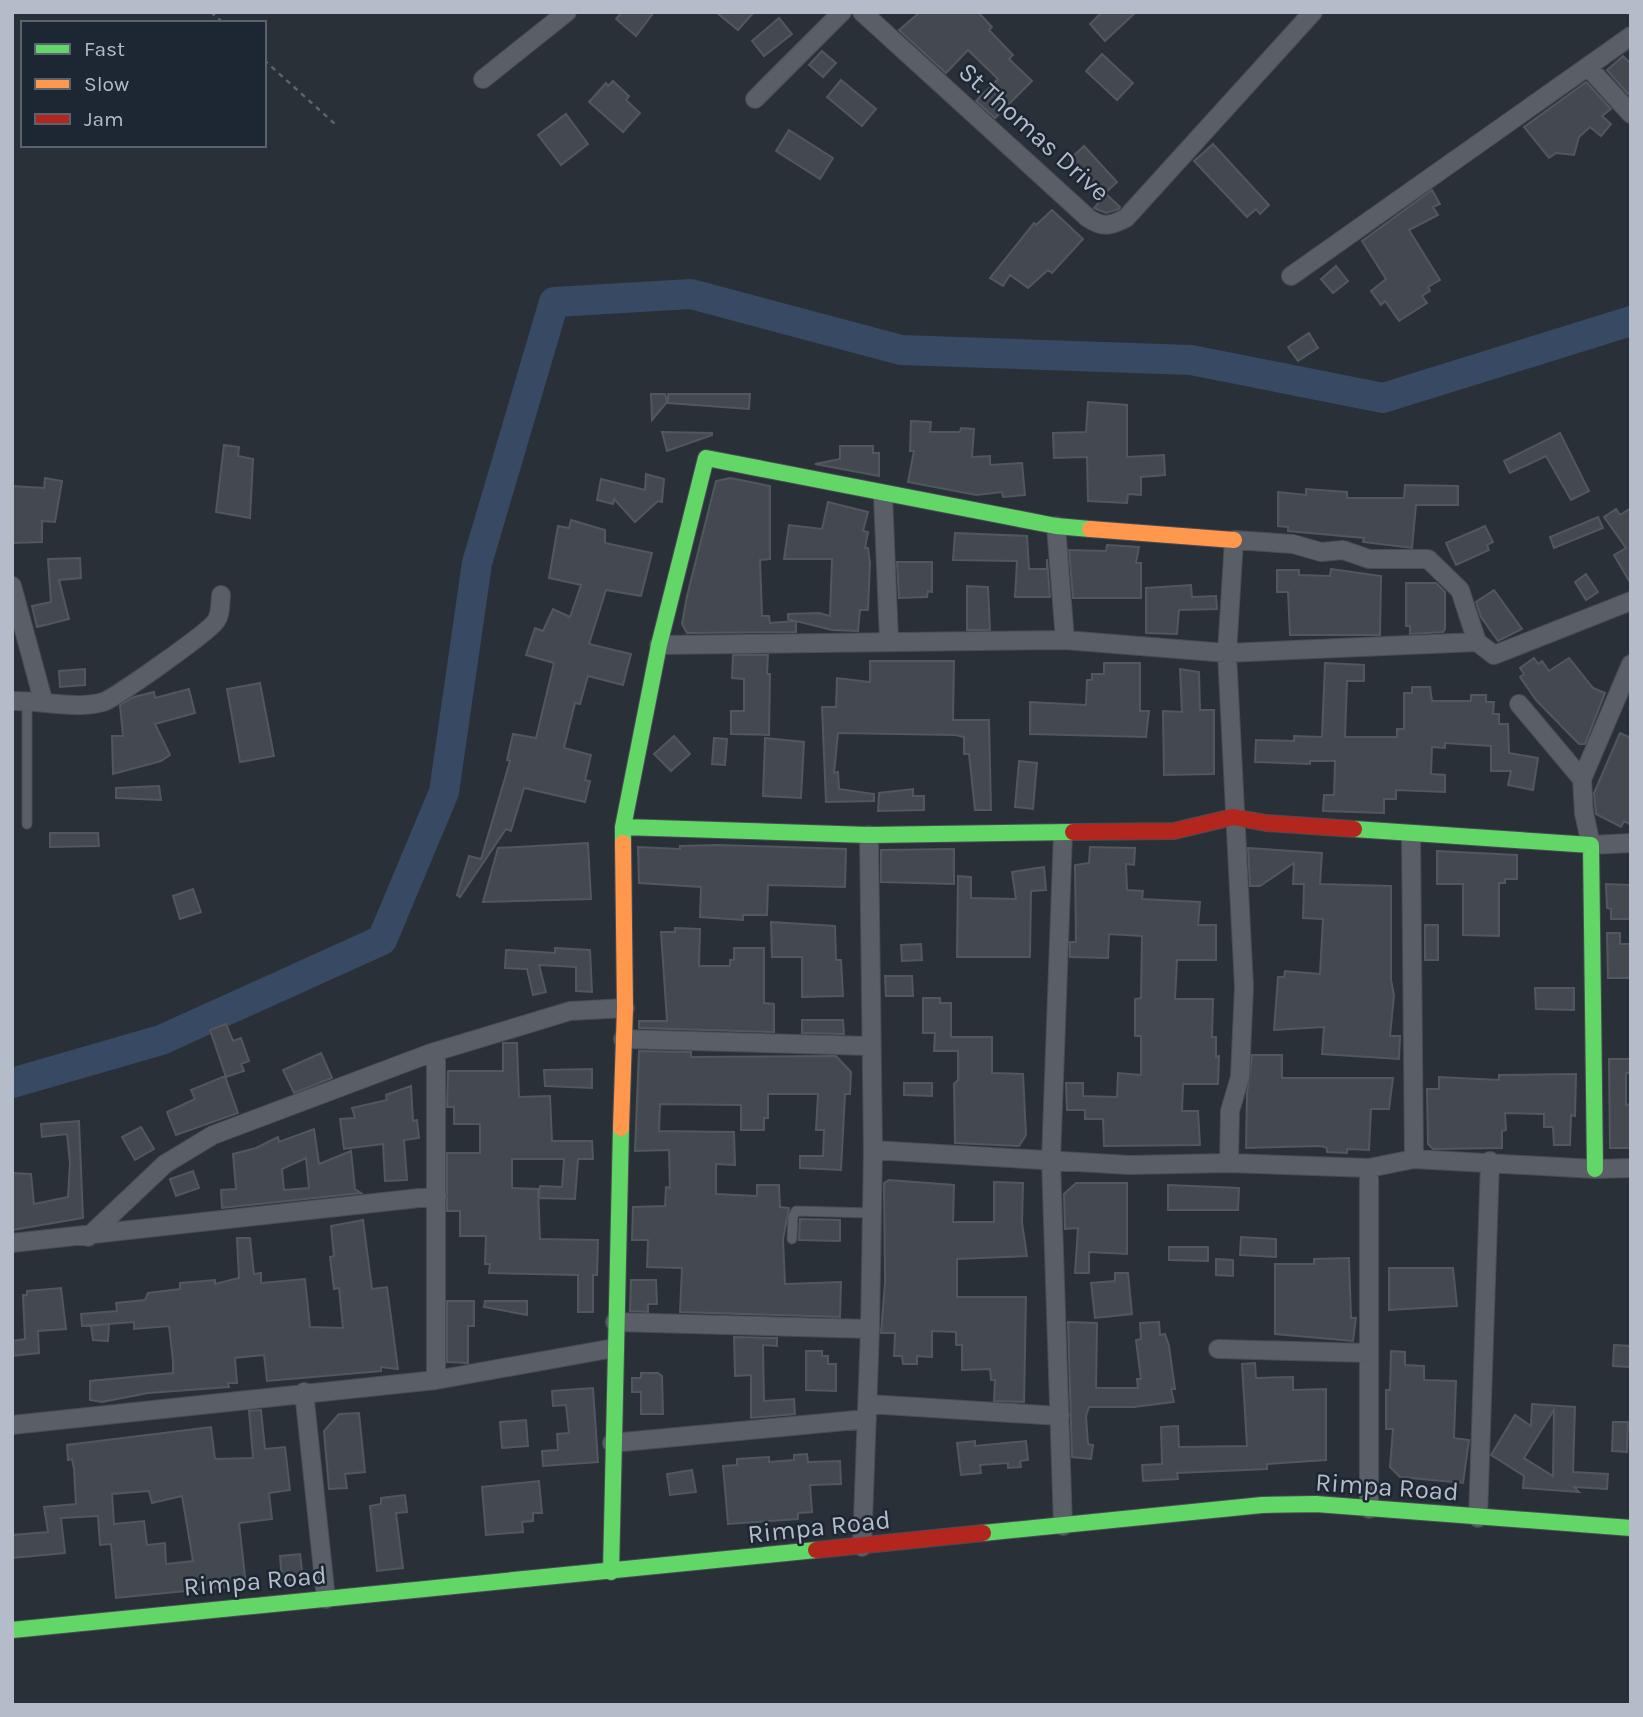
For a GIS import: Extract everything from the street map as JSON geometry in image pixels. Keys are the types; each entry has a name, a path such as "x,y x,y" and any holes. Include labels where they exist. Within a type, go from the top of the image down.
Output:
{"street":[{"path":"483,79 567,12"},
{"path":"755,99 842,12"},
{"name":"St.Thomas Drive","path":"862,12 1088,218 1098,225 1110,226 1126,218 1313,12"},
{"path":"1291,276 1631,37"},
{"path":"1588,67 1631,114"},
{"path":"611,1572 614,1348 625,1008 623,827 659,645 706,458 883,495 1056,526 1293,544 1321,552 1343,550 1369,559 1428,559 1460,590 1477,642 1494,655 1631,601"},
{"path":"883,495 888,640"},
{"path":"1056,526 1065,640"},
{"path":"1229,1163 1230,1111 1240,1077 1244,987 1233,817 1233,743 1227,653 1234,540"},
{"path":"12,586 27,701 84,706 117,696 208,630 220,614 221,595"},
{"path":"659,645 888,640 1065,640 1227,653 1477,642"},
{"path":"1595,1169 1591,845 1584,813 1582,779 1631,664"},
{"path":"1519,704 1582,779"},
{"path":"623,827 869,835 1063,833 1174,831 1233,817 1266,823 1411,834 1591,845 1631,843"},
{"path":"1063,833 1051,1160 1063,1526"},
{"path":"1411,834 1415,1158"},
{"path":"862,1548 873,1150 869,1045 869,835"},
{"path":"88,1237 165,1164 213,1135 436,1052 570,1012 625,1008"},
{"path":"624,1038 869,1045"},
{"path":"436,1052 436,1380"},
{"path":"873,1150 1165,1166 1229,1163 1369,1168 1415,1158 1595,1169 1631,1168"},
{"path":"1478,1518 1490,1161"},
{"path":"1369,1168 1370,1509"},
{"path":"12,1243 88,1237 437,1196"},
{"path":"615,1322 870,1329"},
{"path":"12,1425 436,1380 614,1348"},
{"path":"1218,1349 1369,1353"},
{"path":"304,1392 326,1599"},
{"path":"612,1444 867,1411 1060,1416"},
{"name":"Rimpa Road","path":"12,1630 862,1548 1262,1505 1316,1504 1631,1528"}],"lane":[{"path":"27,701 27,824"},
{"path":"792,1239 793,1216 796,1211 872,1213"}],"path":[{"path":"266,62 335,124"}],"building":[{"path":"622,12 654,12 636,36 616,19"},
{"path":"716,12 754,12 738,30"},
{"path":"920,12 978,12 992,27 989,30 1013,55 1009,59 1032,81 995,118 976,101 998,79 968,50 946,73 899,30"},
{"path":"1102,12 1136,12 1105,41 1090,24"},
{"path":"779,18 792,34 764,56 752,41"},
{"path":"822,51 836,63 823,77 809,65"},
{"path":"1102,54 1133,83 1117,100 1086,71"},
{"path":"1623,56 1631,64 1631,91 1628,94 1607,70"},
{"path":"841,80 876,109 862,126 827,97"},
{"path":"613,81 629,96 626,100 640,113 623,132 589,102 606,83 608,86"},
{"path":"1586,82 1611,109 1602,116 1611,124 1601,136 1590,127 1579,137 1574,155 1556,153 1549,158 1524,127"},
{"path":"566,114 588,144 561,165 538,135"},
{"path":"789,130 833,158 820,179 776,151"},
{"path":"1213,144 1269,205 1260,214 1256,209 1247,217 1194,161"},
{"path":"1084,146 1117,182 1102,196 1069,160"},
{"path":"1432,190 1440,204 1433,207 1438,215 1409,230 1440,280 1428,287 1430,291 1422,296 1427,303 1399,321 1385,301 1381,305 1371,291 1386,279 1362,241"},
{"path":"1106,194 1119,209 1106,213 1094,208"},
{"path":"1052,210 1083,239 1052,273 1048,270 1028,288 1010,275 1003,286 990,278 1034,223 1036,225"},
{"path":"1336,266 1348,281 1333,293 1321,279"},
{"path":"1309,333 1318,348 1298,361 1288,347"},
{"path":"651,394 665,394 667,402 652,420"},
{"path":"668,394 750,394 749,409 668,403"},
{"path":"1088,402 1127,405 1127,457 1164,455 1165,475 1141,477 1141,495 1128,494 1127,503 1088,501 1087,457 1054,458 1053,433 1086,432"},
{"path":"911,421 931,422 930,432 974,429 972,457 990,456 990,465 1022,463 1025,495 1003,497 1002,492 976,495 908,482 914,451 910,451"},
{"path":"662,432 712,433 712,435 667,451"},
{"path":"1560,433 1589,491 1571,500 1546,456 1510,473 1504,461"},
{"path":"224,445 239,447 238,456 253,459 250,518 216,512"},
{"path":"840,446 873,446 873,453 879,453 879,476 815,464 840,459"},
{"path":"646,474 664,479 662,502 658,501 635,522 614,499 613,504 597,500 601,479 645,490"},
{"path":"45,478 62,481 55,522 42,521 42,542 12,543 12,486 44,488"},
{"path":"730,478 770,486 770,559 760,560 762,616 769,616 770,623 795,621 788,619 788,614 819,613 830,616 832,559 784,559 789,525 822,529 828,502 868,512 863,531 868,532 865,548 868,548 870,563 868,610 860,610 858,631 832,630 796,621 796,632 687,633 682,624 687,596 716,481"},
{"path":"1405,485 1458,486 1458,505 1416,505 1412,548 1363,542 1364,538 1288,531 1288,527 1278,526 1278,492 1306,495 1306,489 1347,492 1347,498 1404,498"},
{"path":"1631,508 1631,584 1614,555 1626,548 1604,517 1616,509 1620,515"},
{"path":"1598,517 1603,528 1554,548 1550,537"},
{"path":"571,520 605,530 605,543 652,553 641,596 606,590 589,644 631,654 623,685 588,676 580,704 575,703 564,748 591,755 585,780 590,781 585,802 524,788 511,831 506,829 460,897 457,895 469,856 481,859 510,761 507,760 513,734 536,738 554,663 526,655 535,628 543,631 553,609 570,617 581,585 549,578 558,526 569,528"},
{"path":"1485,526 1493,542 1487,545 1489,550 1456,565 1446,543"},
{"path":"955,533 1027,536 1029,569 1047,569 1047,559 1050,597 1015,597 1017,561 953,560"},
{"path":"1107,545 1139,547 1136,563 1141,563 1141,598 1073,598 1069,550 1106,551"},
{"path":"80,558 81,578 59,580 69,619 37,627 32,606 51,602 48,559"},
{"path":"897,562 932,562 932,592 928,591 927,597 899,598"},
{"path":"1331,569 1381,576 1380,635 1290,635 1288,592 1277,592 1277,570 1299,570 1299,575 1330,576"},
{"path":"1586,574 1598,592 1586,600 1575,582"},
{"path":"1406,583 1436,583 1445,592 1443,632 1410,634 1410,626 1406,626"},
{"path":"1191,585 1192,597 1216,596 1217,609 1179,610 1177,634 1146,633 1146,588"},
{"path":"967,586 988,587 990,630 967,630"},
{"path":"1494,590 1522,629 1498,641 1481,617 1476,602"},
{"path":"733,655 768,655 769,735 731,734 731,711 744,711 744,679 732,678"},
{"path":"1534,658 1538,664 1542,661 1549,671 1569,658 1593,688 1605,693 1585,744 1579,744 1536,700 1520,677 1524,674 1520,668"},
{"path":"870,661 954,661 953,720 989,720 991,810 975,810 969,754 964,754 964,737 955,735 838,733 834,773 838,772 839,789 874,794 874,801 826,802 822,707 836,707 837,678 870,682"},
{"path":"1104,663 1140,663 1140,711 1149,711 1146,737 1030,734 1030,702 1086,705 1087,680 1092,680 1092,674 1104,674"},
{"path":"1325,663 1364,665 1364,681 1347,681 1345,737 1397,737 1397,729 1404,729 1404,693 1412,693 1412,687 1430,687 1432,701 1471,701 1471,695 1486,695 1486,702 1494,702 1493,714 1499,714 1499,724 1508,724 1509,753 1538,758 1533,790 1508,785 1511,771 1491,771 1491,746 1445,743 1445,748 1432,747 1431,774 1445,775 1445,792 1396,790 1396,799 1384,799 1384,813 1323,811 1324,795 1334,795 1335,761 1310,761 1310,764 1255,762 1256,740 1294,741 1294,736 1322,737"},
{"path":"85,669 85,685 60,687 59,671"},
{"path":"1180,669 1199,672 1200,710 1214,710 1214,774 1164,775 1163,711 1182,712"},
{"path":"260,683 274,756 240,762 227,689"},
{"path":"189,689 195,713 155,724 170,755 161,761 113,774 112,736 123,736 120,705 134,697 154,692 155,698"},
{"path":"1620,733 1631,738 1631,825 1624,821 1621,827 1596,814 1594,793"},
{"path":"674,736 690,754 671,771 654,754"},
{"path":"714,738 727,739 725,765 712,764"},
{"path":"765,738 804,742 801,798 763,796"},
{"path":"1019,761 1037,763 1033,809 1015,807"},
{"path":"159,786 161,800 116,798 116,788"},
{"path":"913,789 913,796 924,796 924,810 878,811 879,793"},
{"path":"50,833 98,833 99,846 50,847"},
{"path":"588,843 591,899 483,902 498,848"},
{"path":"680,846 846,849 845,887 768,885 767,915 743,915 743,920 700,917 701,887 639,883 638,847 680,849"},
{"path":"1090,847 1135,848 1134,865 1126,864 1127,890 1143,891 1142,899 1200,902 1198,925 1216,925 1216,960 1177,960 1175,999 1213,999 1212,1037 1216,1037 1216,1057 1219,1056 1218,1084 1183,1084 1182,1111 1198,1111 1200,1145 1104,1146 1103,1119 1085,1119 1085,1110 1067,1110 1066,1083 1083,1083 1083,1096 1117,1097 1118,1073 1141,1075 1141,1036 1135,1036 1135,999 1141,998 1142,936 1109,934 1108,958 1070,957 1070,942 1076,942 1075,865 1089,863"},
{"path":"1248,848 1322,853 1320,884 1391,886 1391,980 1394,995 1390,1036 1400,1036 1399,1059 1322,1054 1324,1027 1274,1030 1278,977 1284,977 1285,971 1320,974 1323,919 1303,918 1304,884 1293,884 1294,863 1260,886 1250,886"},
{"path":"954,849 954,884 881,882 881,850"},
{"path":"1437,851 1517,855 1517,879 1505,879 1505,883 1499,883 1499,936 1463,935 1463,884 1437,884"},
{"path":"1044,867 1046,890 1031,891 1030,957 957,957 958,876 971,877 971,898 1016,899 1012,872"},
{"path":"1606,884 1631,885 1631,919 1611,919 1611,909 1607,908"},
{"path":"193,889 201,912 180,919 173,896"},
{"path":"771,922 835,926 836,960 841,960 843,996 802,997 802,957 772,957"},
{"path":"1425,925 1438,925 1438,960 1425,960"},
{"path":"675,928 700,929 699,966 730,966 730,960 734,960 734,948 764,948 764,1003 774,1004 774,1032 639,1028 639,1021 667,1021 661,932 675,932"},
{"path":"1607,933 1620,933 1620,944 1631,944 1631,978 1608,978"},
{"path":"921,944 922,960 902,961 901,945"},
{"path":"555,948 590,950 592,992 576,991 576,967 539,965 546,992 533,995 527,969 505,968 506,950 555,953"},
{"path":"885,976 912,976 913,996 886,996"},
{"path":"1535,988 1574,988 1574,1010 1536,1009"},
{"path":"923,998 940,998 940,1003 951,1003 951,1037 992,1037 992,1073 1023,1074 1026,1135 1019,1146 955,1143 954,1084 958,1080 958,1051 934,1051 935,1033 923,1033"},
{"path":"802,1020 843,1020 844,1034 802,1033"},
{"path":"226,1024 233,1041 241,1038 249,1061 241,1064 244,1071 226,1077 210,1030"},
{"path":"503,1043 517,1043 519,1097 550,1096 552,1141 592,1141 593,1159 578,1159 575,1199 539,1198 540,1186 562,1187 564,1159 512,1159 512,1188 538,1189 540,1239 598,1240 597,1275 593,1275 593,1312 578,1312 578,1275 489,1273 490,1264 485,1264 486,1236 460,1236 460,1211 447,1211 447,1153 480,1153 480,1124 454,1124 454,1107 447,1107 448,1071 503,1071"},
{"path":"639,1051 691,1052 691,1057 836,1056 851,1072 850,1094 845,1094 841,1170 800,1168 800,1156 823,1156 824,1130 816,1130 818,1094 768,1094 768,1118 764,1118 764,1130 741,1130 741,1105 660,1104 659,1131 734,1132 735,1165 716,1164 716,1194 757,1196 757,1185 779,1185 780,1207 789,1208 783,1239 785,1284 841,1282 840,1317 680,1312 682,1268 647,1267 648,1240 632,1240 633,1207 665,1206 666,1187 670,1188 669,1150 635,1151"},
{"path":"321,1053 332,1078 294,1093 283,1070"},
{"path":"1252,1055 1282,1055 1282,1078 1393,1078 1389,1109 1371,1109 1369,1150 1347,1149 1347,1153 1327,1152 1327,1148 1321,1146 1246,1148 1247,1093"},
{"path":"1609,1059 1631,1059 1631,1073 1626,1073 1626,1105 1631,1104 1631,1148 1610,1148"},
{"path":"592,1069 592,1088 545,1086 544,1070"},
{"path":"1576,1074 1575,1116 1571,1115 1570,1145 1554,1145 1553,1127 1544,1127 1544,1114 1505,1113 1506,1130 1502,1131 1502,1148 1433,1149 1428,1144 1427,1089 1439,1089 1439,1077 1499,1080 1499,1075"},
{"path":"225,1076 238,1113 176,1135 167,1112 195,1099 191,1090"},
{"path":"904,1083 932,1083 932,1096 904,1095"},
{"path":"411,1086 413,1121 417,1120 419,1138 404,1140 407,1180 385,1181 383,1144 344,1149 340,1119 355,1118 352,1108 387,1100 386,1095"},
{"path":"79,1121 83,1218 12,1230 12,1173 31,1174 34,1204 68,1197 70,1163 67,1134 42,1137 41,1124"},
{"path":"141,1127 154,1149 135,1160 122,1137"},
{"path":"314,1129 319,1164 351,1151 355,1189 361,1193 222,1208 221,1190 236,1189 233,1154 256,1148 278,1137 279,1142","holes":["306,1158 309,1188 284,1190 282,1169"]},
{"path":"193,1171 199,1188 176,1196 170,1179"},
{"path":"889,1180 954,1185 953,1222 994,1222 994,1182 1023,1183 1022,1223 1027,1256 957,1259 957,1297 1026,1297 1024,1402 994,1401 995,1380 991,1380 990,1369 962,1370 962,1345 956,1345 956,1332 932,1331 932,1357 917,1356 917,1364 903,1364 902,1356 894,1356 895,1333 881,1333 885,1282 884,1183"},
{"path":"1076,1183 1127,1183 1127,1254 1089,1252 1089,1273 1075,1273 1078,1228 1065,1229 1064,1194"},
{"path":"1168,1185 1239,1188 1238,1210 1168,1210"},
{"path":"800,1219 840,1220 840,1241 799,1240"},
{"path":"363,1220 372,1289 387,1287 398,1369 381,1367 381,1371 267,1381 264,1355 235,1358 237,1383 228,1383 229,1387 148,1393 102,1402 90,1400 90,1381 173,1373 173,1361 169,1326 134,1329 134,1322 82,1326 81,1314 117,1311 116,1303 145,1300 148,1293 180,1289 180,1283 215,1280 215,1284 239,1278 237,1238 250,1238 254,1274 261,1273 261,1283 305,1279 310,1327 343,1328 339,1288 334,1289 330,1257 334,1256 331,1226"},
{"path":"1241,1237 1276,1239 1276,1257 1240,1255"},
{"path":"1169,1247 1208,1247 1208,1261 1169,1260"},
{"path":"1349,1258 1351,1318 1356,1318 1353,1341 1275,1334 1275,1264 1314,1264 1314,1259"},
{"path":"1216,1259 1233,1260 1233,1276 1216,1275"},
{"path":"1389,1268 1453,1268 1457,1306 1389,1310"},
{"path":"1115,1273 1128,1273 1132,1314 1095,1318 1091,1283 1115,1281"},
{"path":"631,1280 656,1280 657,1304 648,1304 648,1312 630,1311"},
{"path":"61,1288 66,1329 38,1331 39,1353 12,1356 12,1341 25,1339 23,1295 27,1295 27,1291"},
{"path":"447,1301 474,1301 474,1326 468,1326 468,1363 447,1362"},
{"path":"485,1301 527,1301 527,1315 484,1307"},
{"path":"1068,1322 1097,1323 1096,1388 1138,1388 1137,1379 1141,1379 1136,1340 1141,1339 1140,1323 1159,1322 1160,1335 1165,1334 1169,1346 1175,1389 1171,1389 1174,1402 1134,1407 1089,1407 1086,1416 1088,1444 1093,1445 1091,1459 1072,1457"},
{"path":"109,1324 108,1341 93,1340 91,1326"},
{"path":"734,1337 777,1338 777,1346 763,1345 764,1401 794,1399 795,1414 751,1418 751,1375 735,1376"},
{"path":"1614,1345 1631,1346 1630,1367 1613,1366"},
{"path":"806,1351 822,1351 822,1356 828,1356 828,1364 836,1364 836,1391 806,1390"},
{"path":"1391,1351 1405,1352 1405,1365 1424,1366 1424,1380 1456,1381 1454,1438 1469,1440 1463,1483 1400,1477 1390,1467 1393,1429 1386,1429 1386,1390 1390,1390"},
{"path":"1255,1363 1256,1378 1293,1377 1293,1390 1326,1389 1326,1460 1267,1464 1267,1469 1177,1473 1178,1479 1143,1481 1142,1465 1162,1464 1161,1427 1178,1426 1179,1447 1247,1446 1242,1364"},
{"path":"641,1373 658,1373 662,1376 663,1414 641,1414 641,1392 632,1392 632,1378 641,1378"},
{"path":"593,1388 598,1462 543,1466 542,1451 558,1450 557,1434 569,1433 566,1405 553,1406 552,1391"},
{"path":"1532,1404 1575,1407 1573,1472 1608,1474 1607,1489 1574,1487 1579,1492 1523,1488 1524,1476 1491,1455 1515,1415 1531,1426","holes":["1554,1410 1553,1476 1524,1458"]},
{"path":"261,1410 265,1449 285,1447 290,1490 269,1493 272,1519 239,1523 246,1585 116,1598 111,1544 100,1545 98,1516 61,1518 65,1553 12,1558 12,1535 48,1532 44,1507 76,1504 74,1469 72,1459 68,1460 67,1445 211,1427 215,1459 253,1458 249,1411","holes":["149,1491 152,1503 182,1496 193,1561 166,1564 165,1543 147,1545 144,1521 114,1524 112,1494"]},
{"path":"359,1413 365,1472 345,1474 347,1488 329,1489 324,1431 339,1414"},
{"path":"526,1420 528,1446 502,1448 500,1422"},
{"path":"1613,1422 1628,1422 1627,1452 1612,1451"},
{"path":"975,1441 975,1446 1026,1441 1028,1460 1020,1461 1021,1467 1008,1468 1008,1463 980,1465 981,1473 961,1475 957,1443"},
{"path":"807,1454 808,1462 840,1461 841,1484 810,1485 812,1512 798,1513 798,1519 728,1524 723,1466 737,1465 737,1459 769,1457 769,1462 794,1460 794,1455"},
{"path":"692,1470 696,1492 670,1495 667,1474"},
{"path":"539,1481 542,1513 533,1513 533,1521 522,1522 523,1532 486,1535 482,1487"},
{"path":"405,1495 407,1512 396,1513 403,1568 377,1571 370,1506 381,1504 381,1498"},
{"path":"300,1554 303,1579 282,1581 280,1556"}],"waterway":[{"path":"12,1083 161,1040 382,940 444,792 477,563 554,302 691,294 901,350 1191,360 1383,398 1631,321"}],"traffic: fast":[{"path":"623,843 623,827 659,645 706,458 1056,526 1090,529"},
{"path":"623,827 869,835 1073,832"},
{"path":"1354,829 1591,845 1595,1169"},
{"path":"611,1572 621,1128"},
{"path":"983,1533 1262,1505 1316,1504 1631,1528"},
{"path":"12,1630 816,1550"}],"traffic: slow":[{"path":"1090,529 1234,540"},
{"path":"621,1128 625,1008 623,843"}],"traffic: jam":[{"path":"1073,832 1174,831 1233,817 1266,823 1354,829"},
{"path":"816,1550 983,1533"}]}
